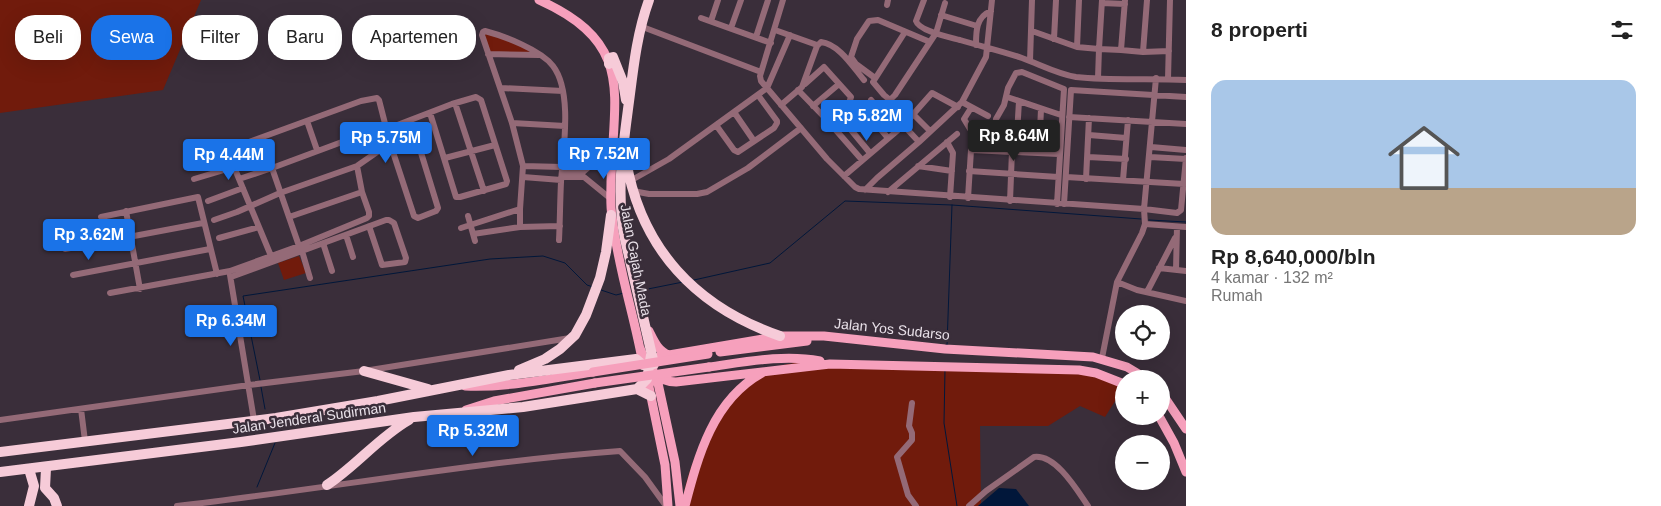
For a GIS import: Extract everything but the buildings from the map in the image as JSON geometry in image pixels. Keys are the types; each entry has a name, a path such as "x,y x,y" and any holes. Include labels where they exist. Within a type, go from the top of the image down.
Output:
{"highway":[{"name":"Jalan Gajah Mada","path":"649,0 640,26 627,117 620,196 620,239 635,277 646,326 645,348 651,372"},
{"path":"609,64 609,58 613,57 623,82 627,117"},
{"path":"624,142 631,186 652,238 661,252 690,284 740,320 780,336"},
{"path":"509,374 555,353 575,335 586,315 604,262 611,215"},
{"name":"Jalan Jenderal Sudirman","path":"0,452 254,420 378,401 509,374 597,368 636,359 651,372"},
{"path":"597,368 607,368 611,375 611,383 606,393"},
{"path":"364,371 432,390"},
{"path":"651,372 637,389 651,396"},
{"name":"Jalan Jenderal Sudirman","path":"0,472 46,468 414,417 523,407 637,389"},
{"path":"327,485 348,471 398,427 414,417"},
{"path":"46,468 45,488 54,498 56,506"},
{"path":"29,469 34,490 29,506"},
{"path":"34,490 45,488"}],"main road":[{"name":"Jalan Gajah Mada","path":"539,0 569,15 589,30 599,44 609,64 616,104 612,147 611,215 620,239 624,281 629,302 645,348"},
{"path":"646,326 656,345 664,353 670,355"},
{"name":"Jalan Yos Sudarso","path":"651,372 657,358 780,336 822,336 945,349 1102,358 1132,370"},
{"path":"455,385 480,386 523,383 597,368 815,340 822,336"},
{"path":"696,350 693,363 700,379"},
{"path":"451,414 494,401 595,383 709,367 773,360 814,360 830,364"},
{"path":"651,372 667,382 830,364 1079,370 1096,373 1115,380"},
{"path":"685,506 700,454 715,420 735,394 749,381 766,371"},
{"path":"651,372 651,396 665,465 667,506"},
{"path":"651,372 675,462 680,506"},
{"path":"1170,405 1186,429"},
{"path":"1164,425 1186,472"}],"street":[{"path":"711,21 718,0"},
{"path":"731,28 741,0"},
{"path":"756,37 768,0"},
{"path":"783,0 760,79 801,128 855,187 865,190 950,197 1144,209 1179,213 1181,210 1186,158 1150,157"},
{"path":"924,0 916,23 920,27 1069,75 1140,80 1156,78 1186,80"},
{"path":"1030,61 1032,0"},
{"path":"1054,39 1056,0"},
{"path":"1077,47 1079,0"},
{"path":"1144,52 1147,0"},
{"path":"1168,79 1170,0"},
{"path":"865,190 960,104 984,62 988,48 990,1"},
{"path":"1098,78 1102,1 1125,2 1122,50"},
{"path":"905,32 874,78 874,85 887,99 892,99 936,33 945,3"},
{"path":"976,45 977,26 984,14 991,11"},
{"path":"941,15 977,26"},
{"path":"701,18 771,43"},
{"path":"874,78 856,64 851,57 864,26 869,21 878,20 930,42"},
{"path":"640,26 762,72"},
{"path":"520,227 523,166 512,123 482,34 485,30 526,47 542,56 554,67 563,91 565,126 559,240"},
{"path":"775,30 818,45"},
{"path":"1032,31 1077,47 1144,52 1169,51"},
{"path":"790,35 767,88 631,186 649,194 698,194 707,192 748,168 801,128"},
{"path":"800,88 818,45 823,42 840,52 864,80"},
{"path":"488,54 542,56"},
{"path":"781,105 823,68 826,68 849,94 851,100 831,125"},
{"path":"993,151 996,119 1008,97 1008,88 1016,73 1022,72 1064,89 1058,177 1061,204"},
{"path":"1102,358 1118,282 1142,234 1145,224 1144,209 1148,182 1156,78"},
{"path":"814,106 839,84"},
{"path":"501,88 563,91"},
{"path":"800,88 862,160"},
{"path":"1061,204 1066,177 1071,90 1186,97"},
{"path":"844,176 908,121 932,93 988,116"},
{"path":"716,125 736,152 739,152 774,128 777,123 758,95"},
{"path":"239,179 317,150 387,129 456,103 475,97 479,98 507,183 484,191 456,197 430,113"},
{"path":"1008,97 1061,115"},
{"path":"187,162 227,150 361,101 377,98 414,216 418,218 436,212 438,206 411,120"},
{"path":"1010,201 1010,174 1019,101"},
{"path":"456,103 470,152 484,191"},
{"path":"839,134 866,113 873,103 897,131"},
{"path":"970,129 964,119 971,108"},
{"path":"1038,153 1041,109"},
{"path":"734,112 754,141"},
{"path":"866,113 888,138"},
{"path":"1069,117 1186,124"},
{"path":"1086,179 1089,118"},
{"path":"1124,180 1128,120"},
{"path":"307,121 317,150"},
{"path":"908,121 930,132"},
{"path":"908,121 919,142"},
{"path":"512,123 565,126"},
{"path":"850,127 870,153"},
{"path":"968,198 971,150 981,133"},
{"path":"888,192 957,134"},
{"path":"1089,135 1126,138"},
{"path":"947,142 954,153 950,197"},
{"path":"214,220 237,212 280,192 357,166 390,143"},
{"path":"445,158 495,145"},
{"path":"1151,146 1186,150"},
{"path":"583,174 612,147"},
{"path":"227,150 271,256"},
{"path":"971,150 1059,154"},
{"path":"1088,157 1126,159"},
{"path":"110,294 217,274 230,274 300,248 369,216 357,166"},
{"path":"523,166 562,174"},
{"path":"918,166 952,171"},
{"path":"194,179 234,167"},
{"path":"272,168 310,278"},
{"path":"969,171 1058,177"},
{"path":"523,177 583,174 611,200"},
{"path":"1066,177 1184,184"},
{"path":"208,201 243,188"},
{"path":"289,217 362,192"},
{"path":"101,217 198,197 217,274"},
{"path":"461,228 520,209"},
{"path":"126,211 140,289"},
{"path":"468,216 474,238 520,227 560,226"},
{"path":"230,274 271,256 323,243 346,235 369,226 386,220 393,221 406,258 405,262 382,265 369,226"},
{"path":"65,249 203,223"},
{"path":"1145,224 1186,227"},
{"path":"219,238 259,227"},
{"path":"1176,227 1176,270"},
{"path":"346,235 353,258"},
{"path":"1147,292 1175,238"},
{"path":"323,243 332,271"},
{"path":"73,275 210,249"},
{"path":"1159,268 1186,272"},
{"path":"230,274 254,420"},
{"path":"1118,282 1137,290 1186,300"},
{"path":"0,420 364,371 564,340 575,335"},
{"path":"912,403 909,426 912,440 897,457 908,495 916,506"},
{"path":"81,410 85,441"},
{"path":"176,506 327,485 620,451 645,477 667,506"},
{"path":"969,506 986,491 1038,456 1052,462 1067,476 1088,506"}],"shaded area":[{"path":"0,0 201,0 195,15 182,15 182,45 163,90 0,113"},
{"path":"486,32 527,49 531,53 490,52 484,33"},
{"path":"299,256 306,273 284,280 278,263"},
{"path":"798,362 1080,370 1115,384 1115,401 1105,417 1080,406 1048,426 980,426 981,503 978,506 682,506 692,465 711,427 739,394 772,369"}],"water":[{"path":"999,488 1016,489 1029,506 978,506"}],"waterway":[{"path":"694,280 770,263 845,201 952,205 1141,219"},
{"path":"947,345 952,205"},
{"path":"1149,220 1186,222"},
{"path":"260,380 243,296 490,259 543,256 565,263 587,285 593,287"},
{"path":"643,290 683,282"},
{"path":"601,290 616,295 624,293"},
{"path":"945,370 944,423 957,506"},
{"path":"261,387 265,409"},
{"path":"257,487 275,443"}]}
